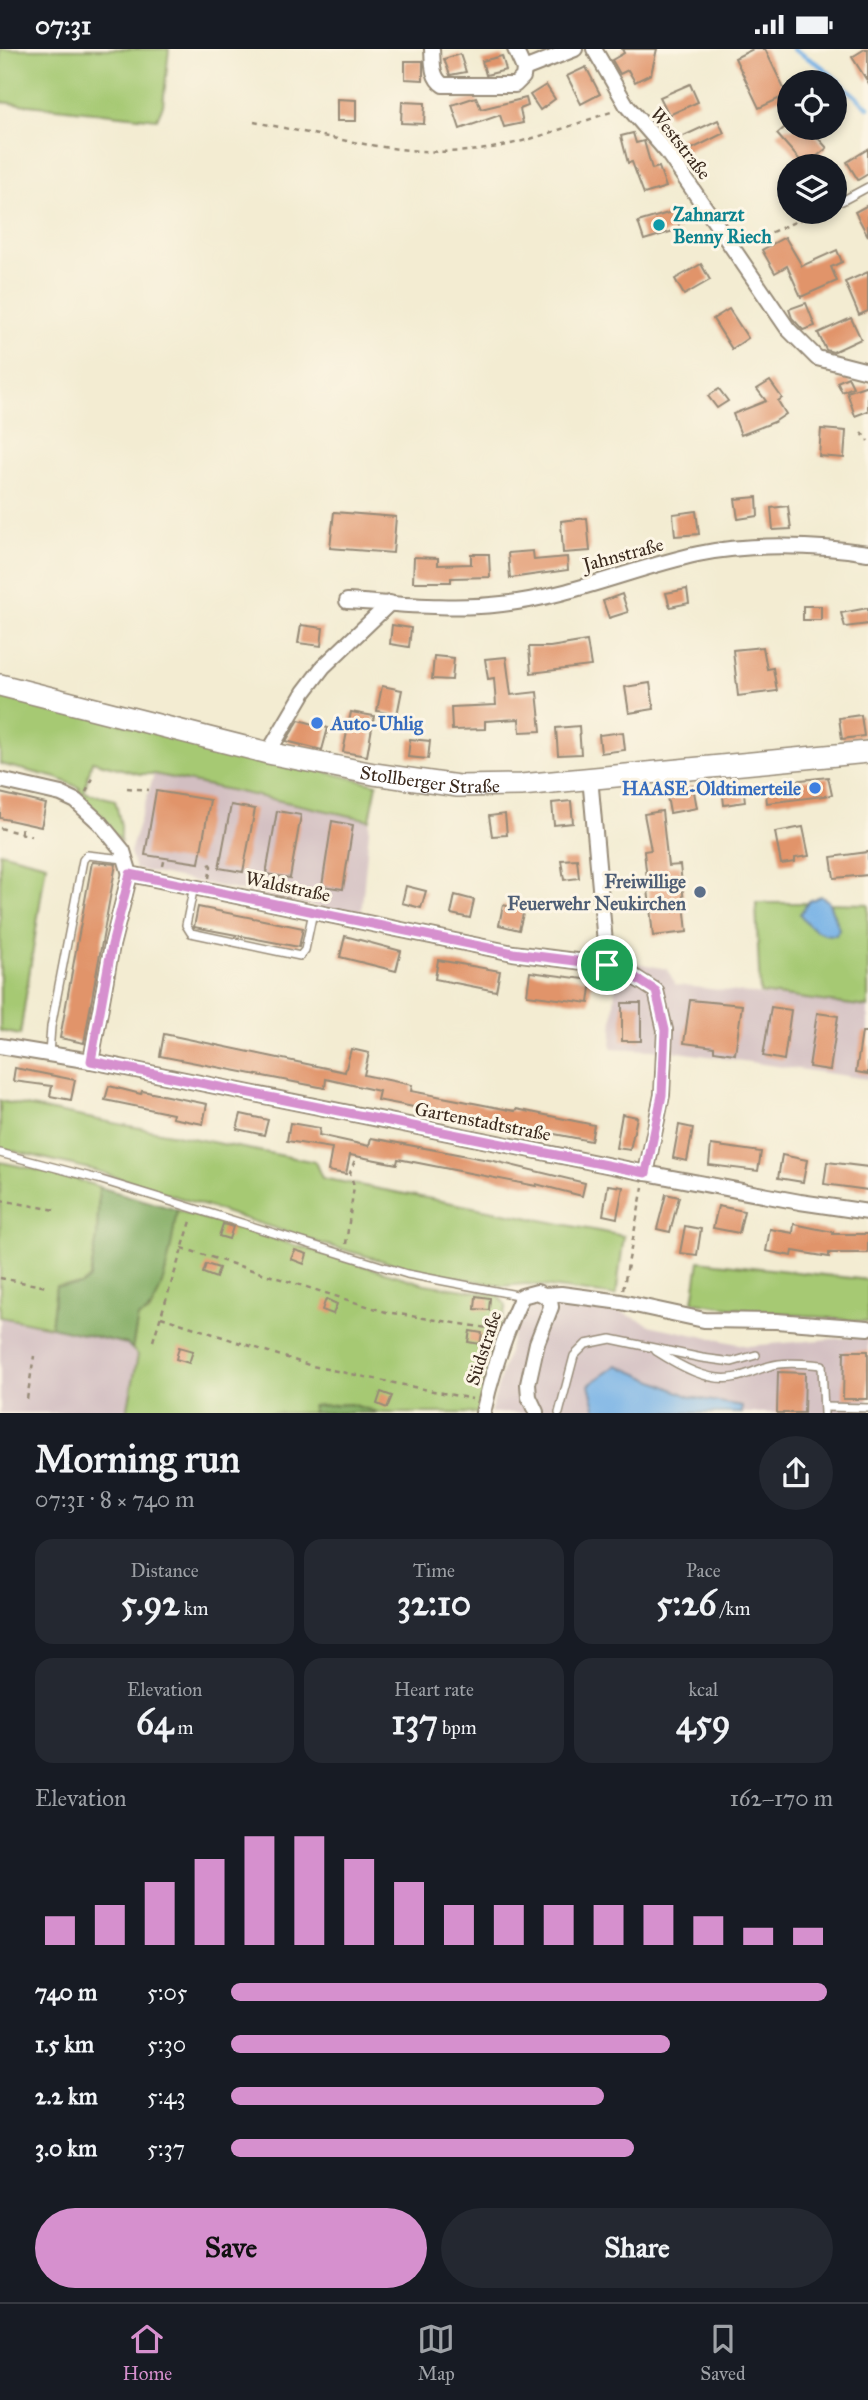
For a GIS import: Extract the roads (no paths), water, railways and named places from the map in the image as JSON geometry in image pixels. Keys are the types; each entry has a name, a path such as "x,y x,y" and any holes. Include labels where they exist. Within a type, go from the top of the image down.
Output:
{"main road":[{"name":"Stollberger Straße","path":"0,685 268,753 374,774 458,786 521,785 868,752"}],"street":[{"path":"432,49 434,75 443,85 515,85 523,78 524,69 515,49"},
{"path":"524,69 575,49"},
{"name":"Weststraße","path":"594,49 627,106 667,152 788,330 817,358 868,371"},
{"name":"Jahnstraße","path":"347,601 501,604 542,597 699,554 736,548 843,549 868,553"},
{"path":"268,753 304,692 323,667 390,603"},
{"path":"590,777 607,965"},
{"path":"0,780 61,794 76,801 100,823 122,851 130,874 112,945 91,1061"},
{"name":"Waldstraße","path":"130,874 513,953 622,969 656,991 665,1030 662,1095 646,1173"},
{"name":"Gartenstadtstraße","path":"0,1046 91,1061 646,1173 868,1212"},
{"path":"522,1296 537,1292 550,1301 551,1307 537,1343 528,1384 529,1397 536,1413"},
{"path":"544,1295 561,1294 621,1303 704,1320 776,1321 868,1328"},
{"name":"Südstraße","path":"484,1407 506,1331 522,1296"}],"lane":[{"path":"847,198 868,187"},
{"path":"50,1054 51,1027 83,860 87,855 93,854 125,859"},
{"path":"194,886 186,925 191,933 300,956 304,950 313,911"},
{"path":"0,1153 98,1179 407,1274 522,1296"},
{"path":"559,1413 574,1356 586,1344 611,1339 651,1349 732,1362 755,1355"},
{"path":"651,1349 697,1373 720,1378 737,1377 779,1364 822,1365 824,1410 868,1408"}],"water":[{"path":"821,896 828,901 839,929 836,935 815,930 800,914 809,901"},
{"path":"617,1365 691,1397 742,1406 742,1413 599,1413 589,1385"}],"waterway":[{"path":"793,49 821,66 868,107"}],"place":[{"name":"Zahnarzt Benny Riech","path":"659,225"},
{"name":"Auto-Uhlig","path":"317,723"},
{"name":"HAASE-Oldtimerteile","path":"815,788"},
{"name":"Freiwillige Feuerwehr Neukirchen","path":"700,892"}]}
